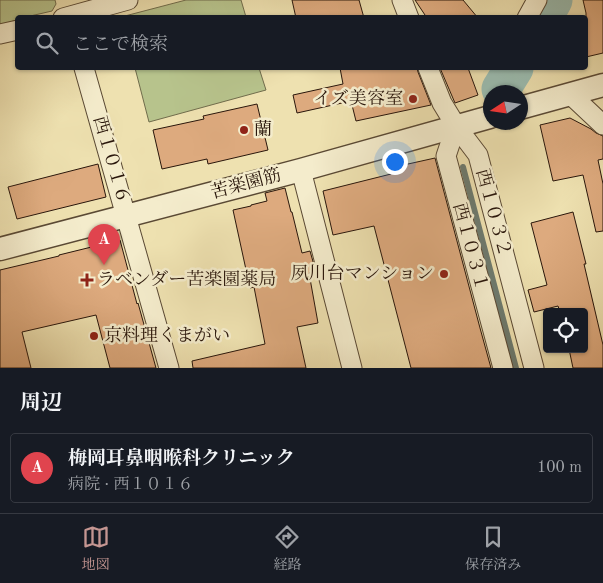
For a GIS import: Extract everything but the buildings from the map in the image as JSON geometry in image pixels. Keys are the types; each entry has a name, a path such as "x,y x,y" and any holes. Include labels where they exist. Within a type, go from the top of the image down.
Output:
{"street":[{"path":"67,13 128,0"},
{"path":"402,0 407,15"},
{"path":"529,15 537,0"},
{"path":"0,34 15,31"},
{"name":"西１０１６","path":"85,70 169,368"},
{"name":"西１０３２","path":"429,70 442,103 456,126 478,155 534,368"},
{"path":"528,106 603,85"},
{"path":"570,94 603,125"},
{"name":"苦楽園筋","path":"0,249 301,170 483,119"},
{"name":"西１０３１","path":"456,126 446,156 502,368"},
{"path":"301,170 352,368"}],"green space":[{"path":"0,0 55,0 56,4 52,11 35,15 15,15 15,21 0,25"},
{"path":"186,0 241,0 245,15 129,15"},
{"path":"136,70 260,70 266,90 149,122"}],"waterway":[{"path":"545,15 553,0"},
{"path":"503,85 513,70"},
{"path":"463,167 516,368"}],"place":[{"name":"イズ美容室","path":"413,99"},
{"name":"蘭","path":"244,130"},
{"name":"梅岡耳鼻咽喉科クリニック","path":"104,265"},
{"name":"夙川台マンション","path":"444,274"},
{"name":"ラベンダー苦楽園薬局","path":"87,280"},
{"name":"京料理くまがい","path":"94,336"}]}
